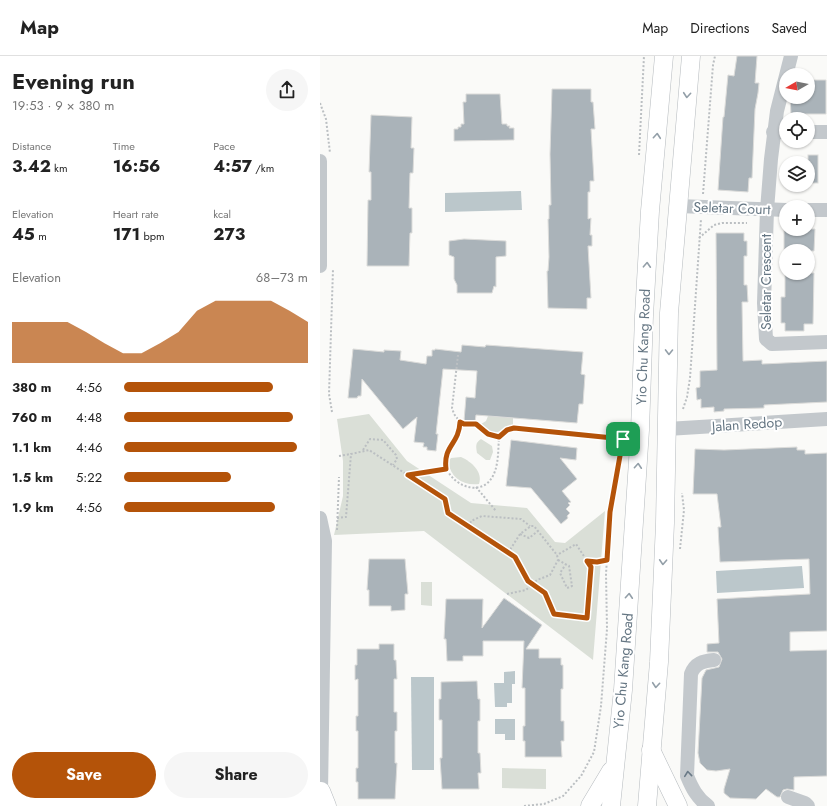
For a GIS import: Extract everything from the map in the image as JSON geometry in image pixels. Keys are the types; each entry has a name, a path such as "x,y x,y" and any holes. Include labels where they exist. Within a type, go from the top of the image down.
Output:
{"main road":[{"name":"Yio Chu Kang Road","path":"611,806 624,682 640,430 644,316 650,212 664,56"},
{"name":"Yio Chu Kang Road","path":"647,806 659,662 665,523 669,313 692,56"},
{"path":"651,749 678,806"},
{"path":"590,806 615,763"}],"street":[{"path":"779,125 777,110 791,56"},
{"path":"815,132 827,132"},
{"path":"767,216 779,138"},
{"path":"320,162 320,266"},
{"name":"Seletar Court","path":"678,206 767,216 779,212"},
{"path":"815,210 827,210"},
{"name":"Seletar Crescent","path":"767,216 764,303 766,339 772,344 827,342"},
{"name":"Jalan Redop","path":"667,429 827,419"},
{"path":"320,518 325,541 321,722 323,800"},
{"path":"708,806 700,800 692,788 687,776 691,674 696,664 714,660"},
{"path":"788,797 805,803 808,806"}],"path":[{"path":"639,157 644,56"},
{"path":"682,413 687,397 690,378 701,208 715,56"},
{"path":"699,238 714,225 767,216"},
{"path":"458,355 452,408 454,414 460,422 464,424 476,424 488,434 499,437"},
{"path":"460,422 458,436 448,450 445,460 446,469 455,481 464,486 476,487 485,485 490,481 496,472 499,437 507,430 514,428 623,439"},
{"path":"524,806 544,804 563,796 581,776 594,752 601,706 607,629 607,560 610,512 624,432"},
{"path":"362,451 370,439 383,440 396,455 397,459 393,465"},
{"path":"339,456 369,450 393,465 445,499 448,513 515,557 528,581 545,593 554,614 587,618 591,567 576,544 557,555"},
{"path":"337,518 346,517 352,454"},
{"path":"408,475 446,469"},
{"path":"476,487 496,511"},
{"path":"469,527 471,522 482,516 521,519 530,526 534,526 557,555 558,560 550,575 537,580 526,590 507,594"},
{"path":"508,553 520,534 530,526"},
{"path":"520,534 528,538 538,531"},
{"path":"558,560 566,564 569,566 572,586 567,588 560,573 566,564"},
{"path":"587,561 597,562 607,560"}],"shaded area":[{"path":"521,191 522,210 445,212 445,193"},
{"path":"369,414 407,461 471,503 527,508 555,542 565,543 605,511 593,660 424,531 334,535 343,496 343,461 337,419"},
{"path":"488,416 513,418 513,427 496,432 490,431 481,424 486,421"},
{"path":"481,439 492,446 493,452 490,460 486,460 477,453 476,445"},
{"path":"461,457 476,468 480,480 479,484 468,484 455,477 448,462 451,458"},
{"path":"802,566 804,588 717,593 716,571"},
{"path":"421,582 432,582 432,606 421,605"},
{"path":"515,671 515,684 512,684 512,703 507,703 507,707 495,707 494,683 504,683 504,672"},
{"path":"411,677 434,677 434,770 412,770"},
{"path":"495,719 515,719 515,740 505,740 505,734 495,734"},
{"path":"502,768 546,769 546,789 502,788"}],"building":[{"path":"737,56 757,56 755,83 759,83 755,109 752,178 749,178 748,192 718,190 723,117 728,75 734,76"},
{"path":"815,80 826,80 826,114 815,114 815,112 791,112 790,104 815,104"},
{"path":"552,89 591,89 591,102 593,102 595,129 591,129 594,181 590,181 590,192 588,192 588,219 591,218 590,235 592,235 592,246 588,246 591,298 587,298 587,309 548,308 547,271 549,257 548,219 549,205 551,205 550,154"},
{"path":"466,94 500,94 502,124 507,124 507,126 510,126 509,128 514,128 514,140 454,141 454,129 458,129 458,127 461,127 461,124 464,124 463,102 466,102"},
{"path":"371,115 412,117 411,148 414,148 413,173 410,173 409,208 412,208 412,233 410,233 409,266 367,266 368,200 371,200 371,172 369,172"},
{"path":"818,155 818,183 815,183 815,156 808,156"},
{"path":"716,233 744,233 744,241 747,241 747,256 744,256 744,285 747,285 748,302 742,302 743,361 762,360 762,364 827,361 827,402 764,405 764,408 724,409 724,411 714,412 714,407 701,408 701,399 697,400 696,388 700,387 700,371 717,370"},
{"path":"784,236 815,236 814,244 784,244"},
{"path":"464,239 506,241 506,256 496,257 496,287 494,286 492,293 457,293 457,285 454,279 454,257 449,255 449,241"},
{"path":"785,280 814,280 813,324 804,324 804,331 785,331 785,323 781,323 781,297 785,297"},
{"path":"462,345 485,347 486,345 583,352 581,374 585,375 583,404 579,404 577,423 476,415 475,422 464,421 466,397 475,398 477,371 443,369 436,434 438,434 436,451 427,450 427,447 423,447 424,443 414,442 417,417 403,429 362,379 361,396 358,396 357,398 348,398 353,349 384,352 384,350 401,351 400,360 426,364 427,356 432,356 432,350 435,349 461,352"},
{"path":"511,440 577,448 576,460 560,458 577,479 562,491 571,502 568,503 570,505 566,509 570,513 567,516 568,518 561,524 531,488 506,486"},
{"path":"797,447 797,450 805,450 805,454 827,453 827,631 790,632 790,651 827,650 827,776 794,777 794,790 783,790 780,797 777,797 766,789 756,799 730,798 724,793 724,789 730,769 716,771 707,770 700,763 698,753 702,678 706,670 719,667 722,659 718,652 707,652 707,644 719,643 717,599 810,594 809,559 720,562 718,527 721,527 717,494 693,494 695,449 724,450"},
{"path":"369,559 405,559 408,594 405,594 405,610 391,611 391,606 369,606 369,590 367,590"},
{"path":"504,598 542,625 526,649 539,649 539,658 561,658 561,665 563,665 563,689 561,689 561,721 564,721 564,741 561,741 562,757 525,757 523,726 525,726 525,688 522,688 524,641 483,641 483,656 463,656 463,661 447,661 446,639 444,639 446,599 483,599 482,628"},
{"path":"379,644 394,644 394,660 396,660 397,679 394,679 394,712 397,712 397,731 395,731 395,763 397,763 395,799 358,799 356,768 358,768 358,731 356,731 356,716 358,716 358,679 355,680 357,649 379,649"},
{"path":"477,681 478,699 480,699 478,753 480,753 481,773 478,773 479,789 442,789 440,758 442,758 442,720 439,720 441,682"}],"route":[{"path":"460,422 464,424 476,424 488,434 499,437 507,430 514,428 623,439 618,475 610,512 607,560 597,562 587,561 591,567 587,618 554,614 545,593 528,581 515,557 448,513 445,499 408,475 446,469 445,460 448,450 458,436 460,422"}]}
